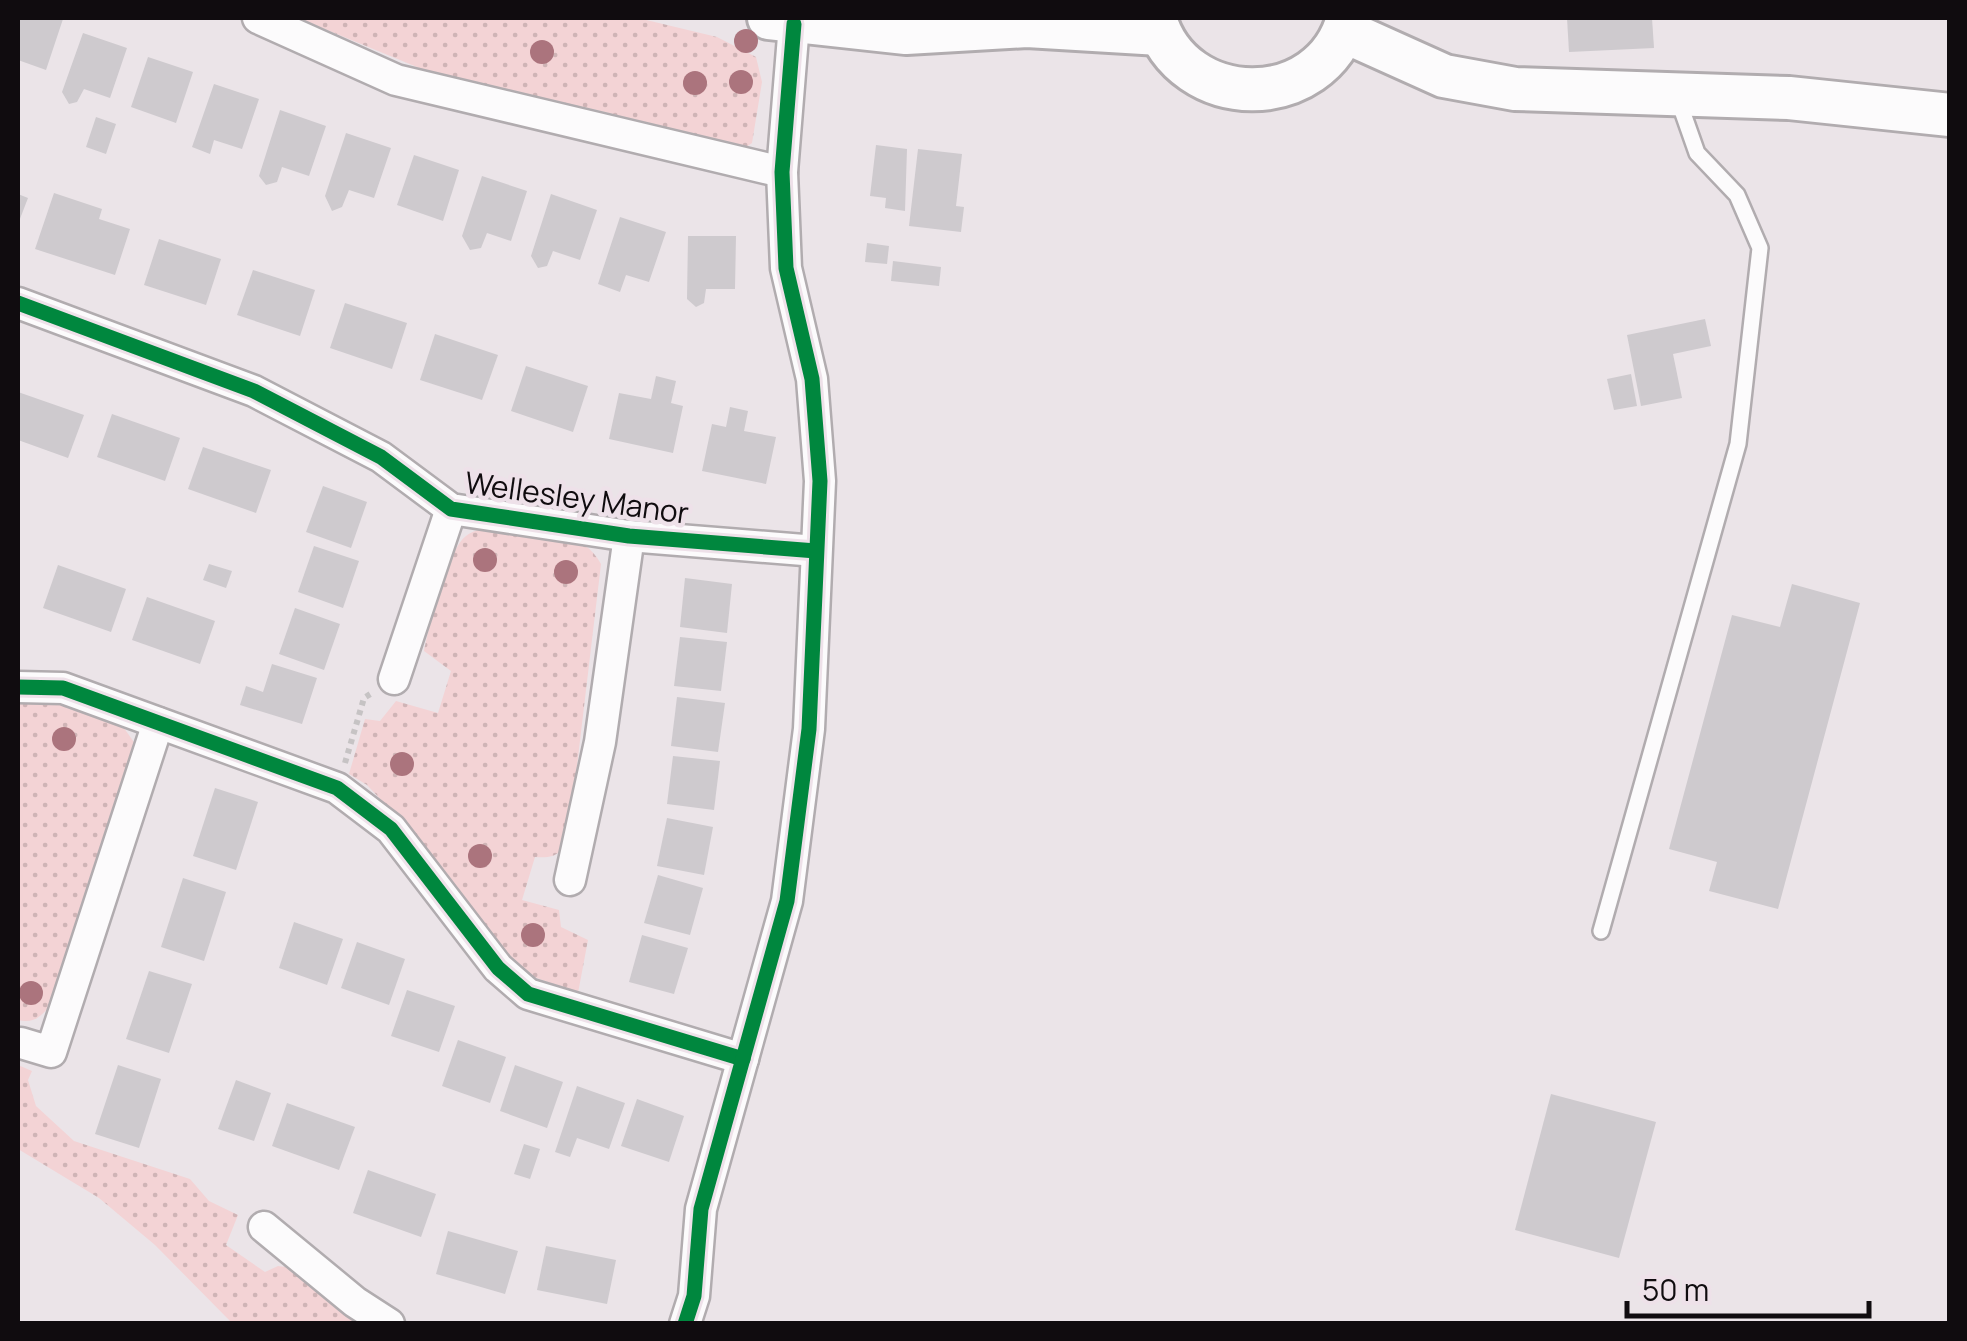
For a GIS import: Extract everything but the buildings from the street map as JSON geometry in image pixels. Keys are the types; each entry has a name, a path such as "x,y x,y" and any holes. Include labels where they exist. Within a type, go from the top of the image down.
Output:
{"street":[{"path":"258,18 396,80 782,172"},
{"path":"685,1324 694,1296 701,1209 787,901 809,730 820,481 812,379 786,268 781,21 906,33 1036,22 1158,26 1179,62 1206,81 1236,91 1269,90 1300,79 1326,59 1346,24 1444,76 1515,89 1789,98 1950,115"},
{"name":"Wellesley Manor","path":"18,303 254,391 381,458 452,509 629,536 816,551"},
{"name":"Wellesley Manor","path":"394,679 452,509"},
{"name":"Wellesley Manor","path":"570,880 600,742 629,536"},
{"path":"18,687 63,688 338,788 391,828 498,968 528,994 743,1058"},
{"path":"22,1043 51,1052 158,723"},
{"path":"264,1227 354,1302 389,1324"}],"lane":[{"path":"1601,931 1738,444 1760,248 1738,196 1697,152 1677,95"}],"path":[{"path":"338,788 364,698 394,679"}],"shaded area":[{"path":"298,18 638,18 717,37 756,57 762,82 752,143 745,148 597,110 446,79"},
{"path":"489,527 567,536 592,551 601,564 569,833 558,853 535,857 522,900 559,910 561,927 588,940 578,993 534,977 501,954 429,851 367,785 349,774 365,719 380,721 396,701 438,713 451,671 424,651 434,608 459,544 471,533"},
{"path":"54,698 119,721 136,745 52,1003 37,1018 24,1021 18,1020 18,702"},
{"path":"18,1065 32,1071 28,1080 36,1106 74,1141 190,1179 209,1201 238,1215 226,1245 265,1272 278,1266 292,1268 357,1323 232,1323 155,1245 99,1198 18,1149"}],"cycle path":[{"path":"685,1324 694,1296 701,1209 787,901 809,729 820,481 812,379 786,268 782,172 794,24"},
{"path":"18,303 254,391 381,457 451,509 629,536 816,551"},
{"path":"18,687 63,688 337,788 391,829 498,968 528,994 743,1059"}]}
